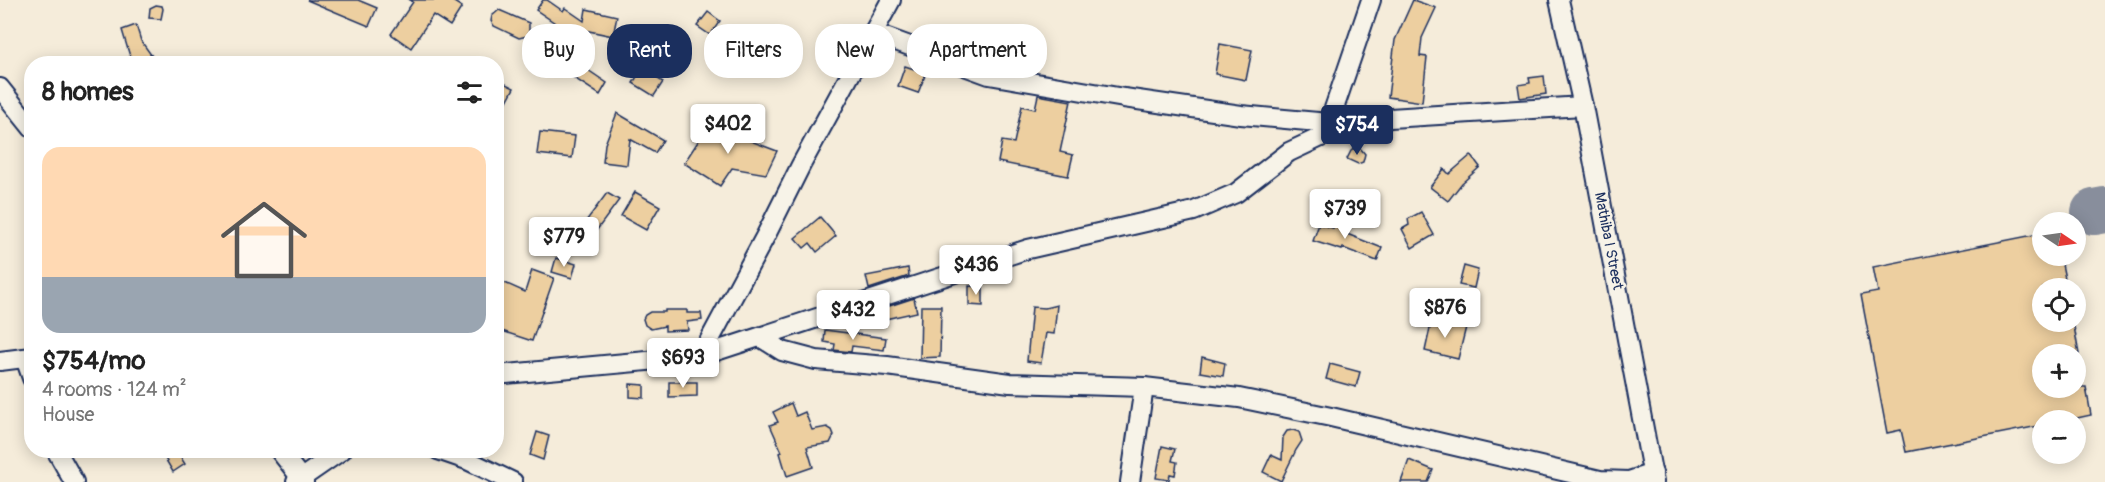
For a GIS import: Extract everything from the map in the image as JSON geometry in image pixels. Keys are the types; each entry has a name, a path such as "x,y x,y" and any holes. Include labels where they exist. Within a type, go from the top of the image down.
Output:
{"street":[{"path":"879,24 891,0"},
{"path":"504,374 701,356 1028,249 1194,211 1236,193 1289,152 1327,129 1371,0"},
{"name":"Mathiba I Street","path":"1559,0 1584,106 1654,478"},
{"path":"895,41 989,75 1327,129 1390,118 1584,106"},
{"path":"701,356 849,78"},
{"path":"0,88 24,118"},
{"path":"760,337 782,351 816,360 887,366 1010,383 1144,387 1239,398 1342,419 1600,480 1629,481 1654,478"},
{"path":"0,361 24,358"},
{"path":"1130,482 1144,387"},
{"path":"60,458 74,482"},
{"path":"284,458 300,481 331,458"},
{"path":"461,458 513,482"}],"building":[{"path":"307,0 358,0 377,8 369,26"},
{"path":"410,0 451,0 462,7 450,26 433,15 411,48 391,34 413,2"},
{"path":"543,0 547,0 563,11 565,8 584,21 586,9 617,16 615,24 607,24 607,35 595,32 595,24 557,24 536,10"},
{"path":"1413,0 1436,8 1422,38 1420,56 1427,57 1422,102 1388,97 1395,40"},
{"path":"156,5 162,6 161,19 149,18 150,8"},
{"path":"499,10 529,24 522,24 522,37 519,38 494,26 491,21 492,16"},
{"path":"708,12 720,21 718,24 704,24 704,31 697,26"},
{"path":"136,25 141,41 152,56 130,56 122,30"},
{"path":"1220,44 1252,50 1246,80 1215,74"},
{"path":"905,66 907,67 907,78 924,78 918,93 898,86"},
{"path":"595,75 607,83 600,95 574,78 595,78"},
{"path":"1544,76 1546,94 1520,98 1518,85 1530,83 1529,78"},
{"path":"636,78 659,78 663,82 654,96 633,83"},
{"path":"504,83 514,88 506,103 504,102"},
{"path":"1038,95 1071,101 1060,152 1073,155 1068,176 998,162 1002,141 1014,143 1022,106 1035,109"},
{"path":"617,113 663,140 655,153 630,139 627,165 603,162 605,144"},
{"path":"709,125 777,151 766,174 732,168 720,186 684,163"},
{"path":"540,132 575,136 572,158 537,154"},
{"path":"1355,148 1360,148 1365,154 1363,162 1358,164 1347,159"},
{"path":"1471,155 1480,167 1462,183 1448,201 1430,187 1444,169 1449,174"},
{"path":"635,192 660,206 646,230 621,216"},
{"path":"607,193 619,200 591,238 580,229"},
{"path":"1421,212 1434,235 1412,248 1402,229 1409,225 1408,219"},
{"path":"820,217 836,236 817,252 810,243 804,248 795,238"},
{"path":"1336,219 1350,224 1347,234 1382,248 1377,261 1343,248 1342,250 1313,241 1319,224 1333,228"},
{"path":"2032,235 2032,266 2062,266 2065,278 2032,278 2032,332 2075,332 2077,344 2032,344 2032,398 2086,398 2086,387 2091,415 2086,416 2086,410 2032,410 2032,427 1906,452 1901,430 1887,433 1861,295 1878,292 1873,267"},
{"path":"556,258 576,264 572,278 552,272"},
{"path":"1464,266 1478,270 1474,288 1459,285"},
{"path":"908,268 909,276 869,289 866,276"},
{"path":"532,270 554,278 532,341 504,332 504,283 525,292"},
{"path":"969,286 983,287 983,306 969,305"},
{"path":"914,298 917,312 876,321 874,311"},
{"path":"1057,305 1054,334 1046,333 1041,363 1027,361 1032,307 1045,308"},
{"path":"921,306 941,306 940,357 920,358"},
{"path":"665,310 687,310 687,313 701,313 702,320 687,322 688,330 665,331 665,326 651,329 645,325 643,319 645,315 650,312 665,312"},
{"path":"1432,319 1466,327 1458,359 1425,351"},
{"path":"825,330 886,338 884,350 852,346 851,352 834,350 835,344 824,342"},
{"path":"1202,357 1225,363 1223,376 1200,372"},
{"path":"1330,364 1360,372 1356,387 1326,379"},
{"path":"669,382 697,382 697,396 669,397"},
{"path":"630,384 644,385 644,398 630,397"},
{"path":"791,403 796,416 805,412 812,430 827,427 834,435 830,443 807,447 813,467 787,476 780,453 782,452 770,425 778,422 773,412"},
{"path":"1287,431 1299,432 1302,441 1281,481 1263,472 1271,455 1282,460 1283,437"},
{"path":"537,432 549,436 543,460 530,455"},
{"path":"1162,446 1175,449 1172,461 1177,462 1175,475 1170,474 1169,480 1156,478"},
{"path":"165,458 181,458 185,464 173,472"},
{"path":"1409,460 1433,470 1428,482 1401,482"}],"taxiway":[{"path":"2094,212 2105,210"}]}
